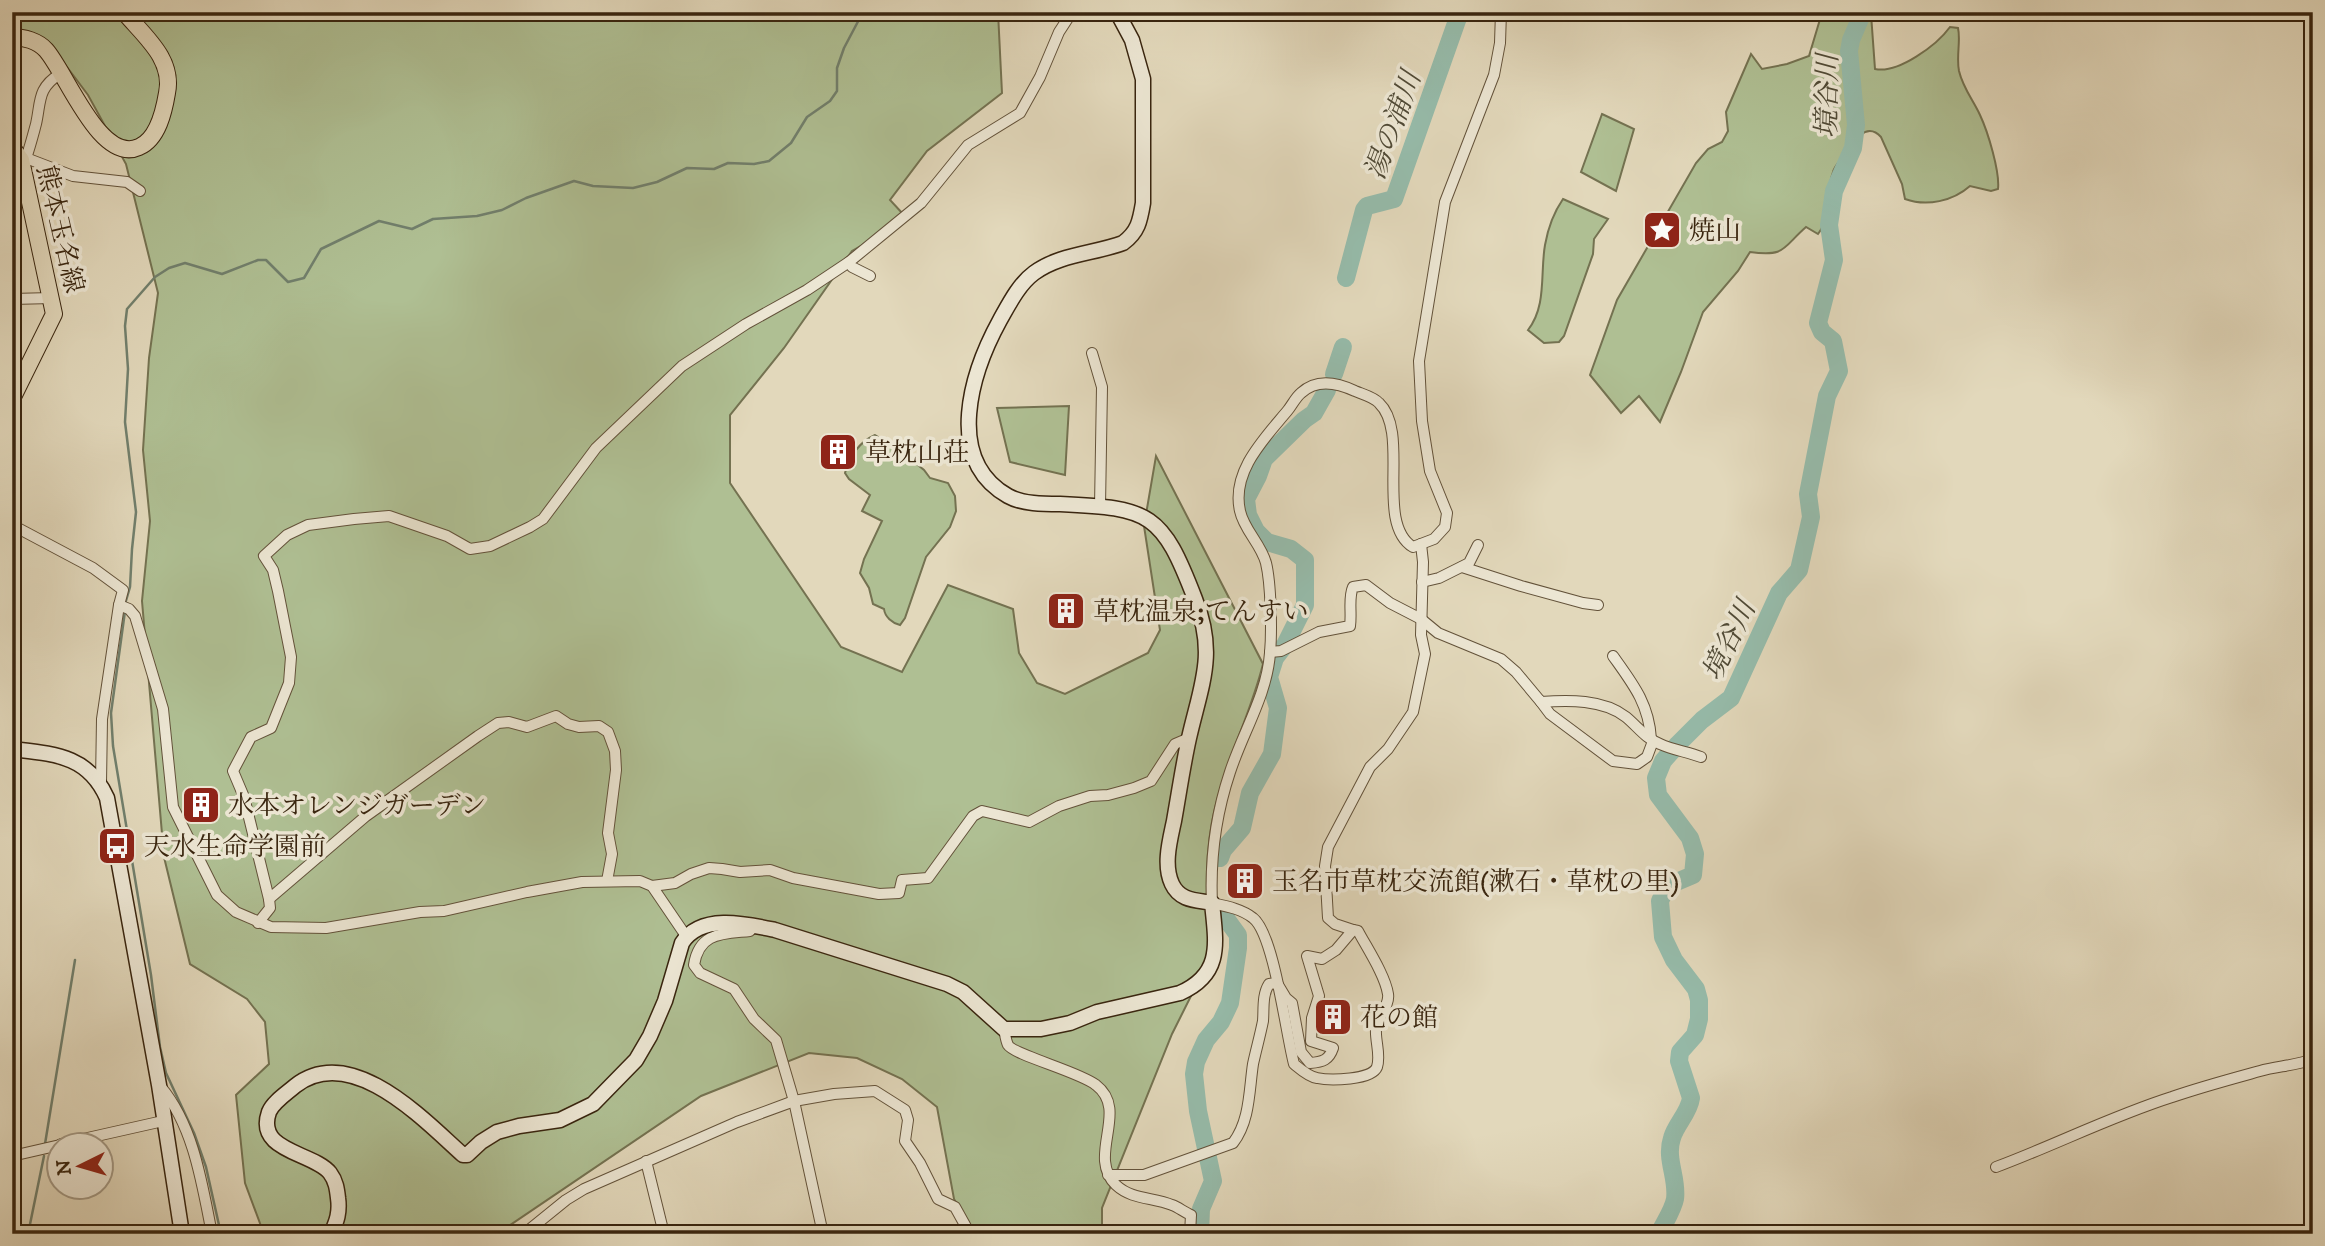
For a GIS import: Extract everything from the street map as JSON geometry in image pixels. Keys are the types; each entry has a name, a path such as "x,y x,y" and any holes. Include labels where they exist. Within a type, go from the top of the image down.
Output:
{"main road":[{"path":"12,37 33,41 46,50 89,119 109,141 119,148 136,149 152,139 170,81 168,69 156,50 124,12"},
{"name":"熊本玉名線","path":"12,399 54,314 20,155"}],"street":[{"path":"258,923 270,908 269,899 244,797 233,771 251,737 271,728 289,683 291,657 273,570 264,556 287,535 308,525 342,520 389,516 447,536 470,549 491,545 543,519 596,448 681,366 849,262 922,203 968,145 1020,113 1040,77 1059,32 1072,12"},
{"path":"1117,12 1132,40 1143,79 1140,223 1132,236 1123,243 1051,262 1031,275 1018,290 993,333 976,372 969,400 971,447 978,466 990,482 1009,496 1047,504 1100,506 1132,511 1160,528 1176,554 1202,615 1207,656 1170,839 1169,874 1172,885 1186,899 1231,907 1255,918 1266,940 1278,983 1294,1064 1315,1078 1345,1079 1371,1074 1377,1069 1376,1028 1388,1003 1388,994 1358,931 1335,924 1328,918 1325,866 1328,847 1370,767 1388,749 1413,712 1425,654 1421,619 1421,544"},
{"path":"1004,1029 1022,1031 1051,1027 1097,1012 1180,993 1193,988 1212,967 1215,956 1211,875 1218,820 1230,773 1276,652 1266,563 1240,511 1242,474 1250,459 1301,392 1319,383 1333,383 1379,403 1388,419 1393,440 1395,515 1406,542 1413,547 1434,539 1445,527 1447,513 1430,471 1422,422 1419,361 1445,202 1494,75 1502,12"},
{"path":"60,74 48,81 39,100 37,122 20,155 74,176 127,182 140,191"},
{"path":"849,262 852,267 870,276"},
{"path":"12,299 52,298"},
{"path":"1092,353 1102,387 1100,506"},
{"path":"12,525 93,568 123,590 123,606 102,719 101,783 113,821 182,1234"},
{"path":"1422,582 1439,578 1469,563 1478,545"},
{"path":"1462,567 1521,586 1598,605"},
{"path":"1276,652 1319,632 1350,626 1350,593 1353,587 1366,584 1390,603 1421,619 1438,633 1501,659 1516,672 1550,714 1613,761 1637,764 1647,757 1652,740 1647,710 1642,698 1613,656"},
{"path":"123,606 135,616 163,709 173,807 217,895 236,912 271,927 326,928 421,912 444,911 527,892 582,883 640,881 652,886 675,883 709,868 740,872 770,870 793,878 878,894 899,893 902,880 928,878 973,816 982,811 1029,822 1059,806 1090,796 1108,795 1134,788 1151,781 1175,744 1189,738"},
{"path":"1541,702 1600,705 1624,715 1652,740 1701,757"},
{"path":"269,899 366,816 498,723 509,722 527,727 556,716 579,727 599,726 608,732 615,751 616,770 608,833 612,854 607,881"},
{"path":"12,749 72,760 88,769 101,783"},
{"path":"652,886 686,936"},
{"path":"331,1234 340,1212 336,1183 330,1173 316,1162 282,1148 270,1136 267,1122 269,1112 283,1096 304,1079 317,1073 340,1073 361,1078 383,1088 463,1155 467,1155 497,1132 576,1114 593,1104 636,1060 665,1002 677,955 686,936 707,925 754,926 947,984 964,992 1004,1029 1008,1046 1017,1053 1075,1074 1095,1084 1108,1097 1111,1111 1106,1142 1105,1163 1108,1174 1117,1186 1140,1198 1171,1204 1191,1215 1190,1234"},
{"path":"754,926 750,931 715,935 695,953 694,965 701,973 734,989 754,1019 776,1041 794,1101 822,1232 809,1234"},
{"path":"1278,983 1292,1003 1301,1052 1310,1063 1323,1062 1330,1057 1333,1048 1311,1041 1312,1018 1319,996 1307,956 1322,959 1336,950 1353,930"},
{"path":"1108,1174 1144,1175 1233,1143 1241,1133 1248,1108 1265,990 1269,984 1278,983"},
{"path":"1996,1167 2169,1097 2261,1070 2300,1064 2313,1059"},
{"path":"159,1085 171,1099 188,1136 200,1176 212,1234"},
{"path":"524,1234 584,1189 737,1122 794,1101 874,1091 905,1110 908,1121 905,1141 920,1163 938,1199 955,1207 970,1234"},
{"path":"116,1132 163,1122"},
{"path":"12,1156 46,1148"},
{"path":"646,1161 664,1234"}],"green space":[{"path":"12,12 998,12 1002,93 927,151 890,200 903,214 873,239 852,251 784,348 730,415 730,483 841,647 902,672 948,585 1013,609 1019,653 1037,683 1065,694 1148,653 1160,630 1144,526 1156,456 1263,664 1220,789 1211,826 1207,862 1207,964 1172,1034 1102,1208 1102,1234 975,1234 954,1199 937,1107 902,1079 857,1058 809,1053 701,1096 497,1234 264,1234 245,1183 236,1095 269,1064 265,1022 247,999 190,964 164,857 142,601 150,521 143,450 149,358 158,293 126,164 88,95 48,42 12,35"},
{"path":"1825,12 1871,14 1875,69 1905,63 1927,50 1950,27 1958,28 1959,71 1986,131 1995,163 1998,189 1991,191 1970,186 1948,199 1939,201 1905,199 1902,184 1881,137 1869,131 1858,136 1834,170 1827,212 1818,234 1806,227 1777,252 1750,252 1738,271 1703,312 1660,422 1639,396 1621,413 1590,375 1617,300 1696,163 1708,149 1722,142 1728,131 1726,112 1751,54 1762,69 1809,56 1821,16"},
{"path":"1602,114 1634,129 1616,191 1581,172"},
{"path":"1563,199 1608,219 1594,239 1593,254 1564,336 1559,342 1544,343 1528,330 1538,311 1548,232"},
{"path":"1069,406 1065,475 1010,462 997,408"},
{"path":"875,435 898,449 930,478 948,483 955,496 956,511 950,527 926,557 905,618 900,625 889,619 884,609 873,604 869,588 860,573 882,521 862,511 870,495 845,473 856,451"}],"waterway":[{"path":"125,604 130,587 136,512 125,422 128,369 125,326 127,309 155,277 169,268 185,263 222,274 258,260 266,260 288,282 304,278 321,249 379,221 412,229 433,219 477,216 502,210 526,198 574,181 593,186 633,188 657,182 687,168 714,169 728,163 754,164 769,161 791,143 807,117 830,101 837,91 837,68 863,12"},
{"name":"湯の浦川","path":"1346,278 1364,210 1367,206 1394,199 1460,12"},
{"name":"境谷川","path":"1659,1234 1675,1199 1670,1146 1691,1098 1679,1061 1680,1052 1695,1035 1699,1019 1699,1000 1696,989 1674,960 1663,937 1660,901 1667,886 1693,875 1695,854 1690,838 1658,795 1656,778 1663,761 1678,744 1702,720 1731,698 1779,593 1799,570 1811,517 1808,494 1827,396 1839,371 1833,341 1822,332 1818,323 1834,260 1829,225 1834,191 1853,148 1856,125 1849,51 1863,12"},
{"name":"湯の浦川","path":"1334,374 1343,347"},
{"name":"湯の浦川","path":"1220,858 1223,850 1242,828 1250,793 1272,754 1278,708 1269,677 1275,658 1285,645 1305,605 1305,560 1291,549 1267,542 1256,531 1248,515 1246,499 1264,459 1314,413 1327,390"},
{"path":"125,611 111,713 113,746 151,975 160,1047 166,1073 194,1133 206,1167 221,1234"},
{"path":"12,663 15,659"},
{"name":"湯の浦川","path":"1200,1234 1201,1209 1213,1181 1198,1111 1194,1074 1196,1062 1206,1040 1221,1022 1230,1003 1238,948 1238,935 1222,913"},
{"path":"45,1144 75,960"},
{"path":"28,1234 44,1156"}],"place":[{"name":"焼山","path":"1662,230"},
{"name":"草枕山荘","path":"838,452"},
{"name":"草枕温泉;てんすい","path":"1066,611"},
{"name":"水本オレンジガーデン","path":"201,805"},
{"name":"天水生命学園前","path":"117,846"},
{"name":"玉名市草枕交流館(漱石・草枕の里)","path":"1245,881"},
{"name":"花の館","path":"1333,1017"}]}
